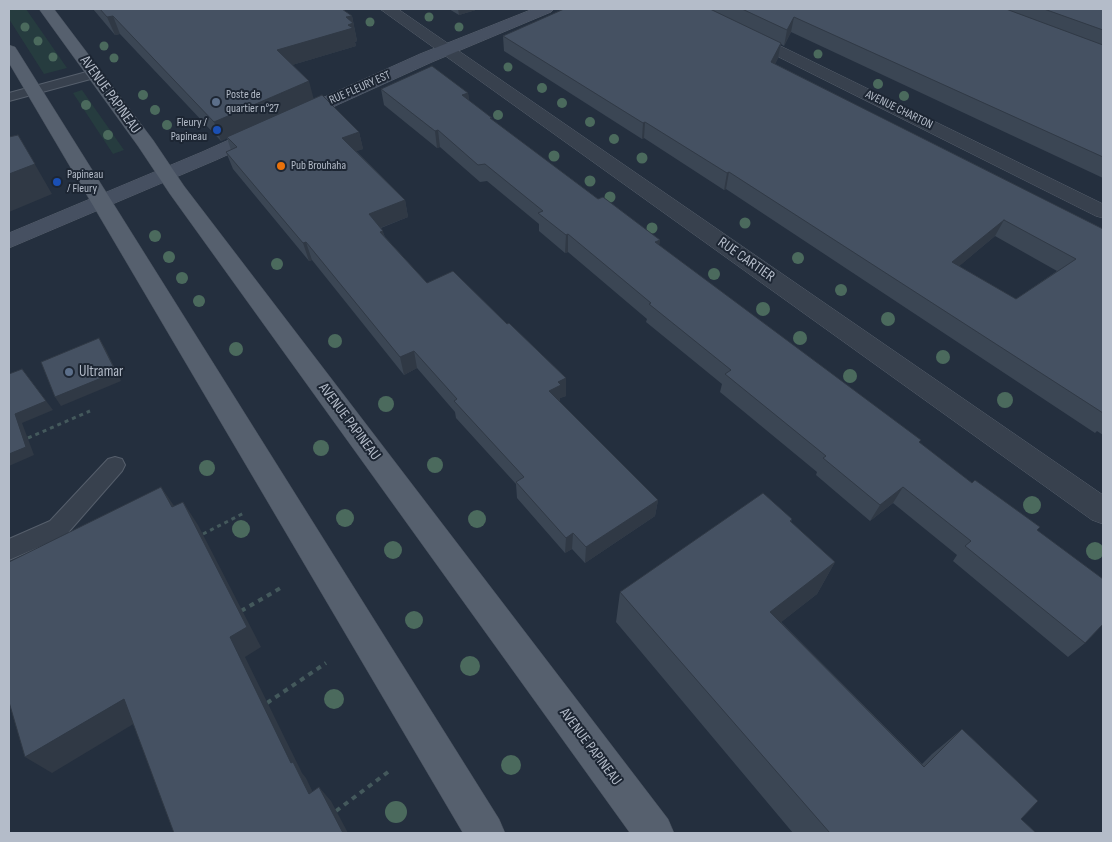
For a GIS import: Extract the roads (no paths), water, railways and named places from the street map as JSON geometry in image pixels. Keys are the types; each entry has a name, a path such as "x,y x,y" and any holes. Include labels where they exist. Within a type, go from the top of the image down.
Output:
{"main road":[{"name":"AVENUE PAPINEAU","path":"46,9 146,144 166,175 654,833"},
{"path":"9,50 485,833"}],"street":[{"name":"RUE CARTIER","path":"388,9 1103,511"},
{"name":"RUE FLEURY EST","path":"9,241 166,175 446,50 546,9"},
{"name":"AVENUE CHARTON","path":"694,9 1103,212"}],"lane":[{"path":"9,97 94,74"},
{"path":"9,550 58,528 115,465"}],"place":[{"name":"Poste de quartier n°27","path":"216,102"},
{"name":"Fleury / Papineau","path":"217,130"},
{"name":"Pub Brouhaha","path":"281,166"},
{"name":"Papineau / Fleury","path":"57,182"},
{"name":"Ultramar","path":"69,372"}]}
